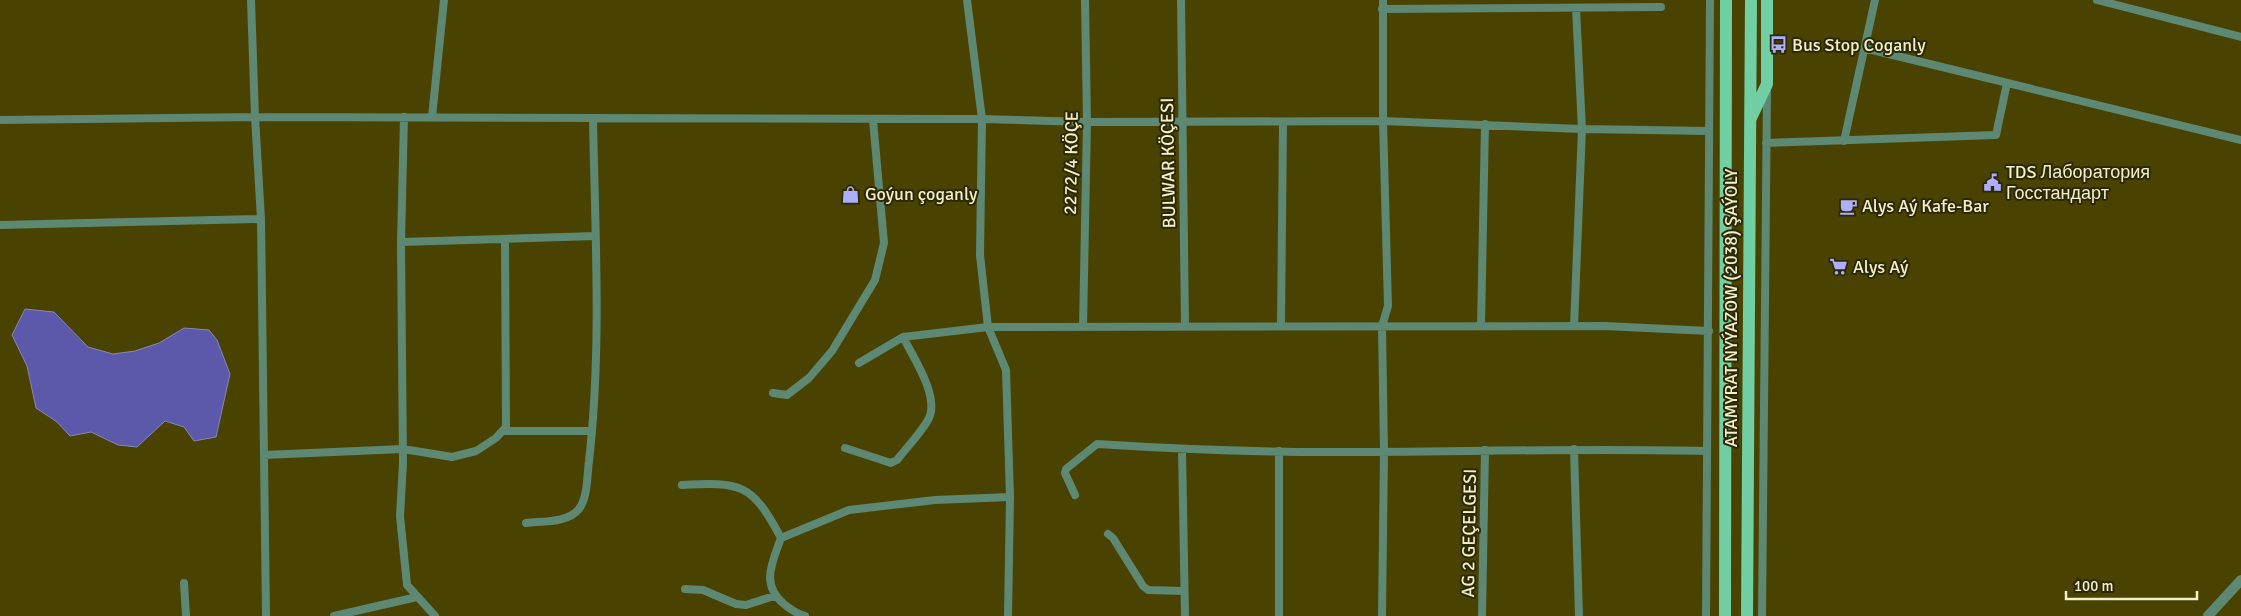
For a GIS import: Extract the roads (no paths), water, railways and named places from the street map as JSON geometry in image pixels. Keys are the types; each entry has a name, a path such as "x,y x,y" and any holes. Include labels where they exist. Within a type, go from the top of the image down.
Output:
{"main road":[{"name":"ATAMYRAT NYÝAZOW (2038) ŞAÝOLY","path":"1725,616 1726,0"},
{"name":"ATAMYRAT NYÝAZOW (2038) ŞAÝOLY","path":"1747,616 1751,0"},
{"path":"1749,123 1767,84 1767,1"}],"street":[{"path":"251,0 254,117 261,219 266,616"},
{"path":"432,117 444,0"},
{"path":"967,0 982,119 980,255 988,327 1006,370 1010,497 1008,616"},
{"name":"2272/4 KÖÇE","path":"1083,327 1087,122 1085,0"},
{"name":"BULWAR KÖÇESI","path":"1181,0 1185,326"},
{"path":"1382,616 1384,452 1382,326 1388,306 1383,121 1383,0"},
{"path":"1706,616 1710,0"},
{"path":"1844,141 1875,0"},
{"path":"2097,0 2241,37"},
{"path":"1382,9 1661,7"},
{"path":"1574,326 1582,129 1576,8"},
{"path":"1864,48 2241,140"},
{"path":"1766,143 1996,135 2007,83"},
{"path":"1762,616 1767,84"},
{"path":"404,117 401,242 403,449 400,516 407,586 435,616"},
{"path":"0,120 432,117 982,119 1087,122 1383,121 1582,129 1709,131"},
{"path":"526,523 569,517 579,509 584,499 591,432 598,311 593,119"},
{"path":"773,393 786,395 809,378 832,351 875,280 884,243 873,120"},
{"path":"1281,326 1283,122"},
{"path":"1480,326 1484,124"},
{"path":"0,225 261,219"},
{"path":"401,242 595,236"},
{"path":"264,455 403,449 452,457 476,451 496,438 506,427 505,239"},
{"path":"858,363 903,337 988,327 1574,326 1709,331"},
{"path":"845,448 891,463 897,460 929,420 931,399 928,386 903,337"},
{"path":"503,431 591,432"},
{"path":"1075,495 1065,473 1066,469 1097,444 1182,449 1279,451 1384,452 1574,449 1707,451"},
{"path":"1182,449 1185,616"},
{"path":"1574,449 1579,616"},
{"name":"AG 2 GEÇELGESI","path":"1482,616 1485,450"},
{"path":"1279,451 1279,616"},
{"path":"682,485 723,483 739,488 760,501 781,538"},
{"path":"805,616 797,614 774,596 770,586 770,566 781,538 849,510 935,500 1010,497"},
{"path":"1108,534 1113,538 1143,586 1148,590 1184,591"},
{"path":"2208,616 2241,580"},
{"path":"184,583 186,616"},
{"path":"685,589 703,590 736,604 746,606 774,596"},
{"path":"334,616 417,597"}],"place":[{"name":"Bus Stop Coganly","path":"1778,45"},
{"name":"TDS Лаборатория Госстандарт","path":"1992,182"},
{"name":"Goýun çoganly","path":"851,194"},
{"name":"Alys Aý Kafe-Bar","path":"1848,206"},
{"name":"Alys Aý","path":"1839,267"}]}
